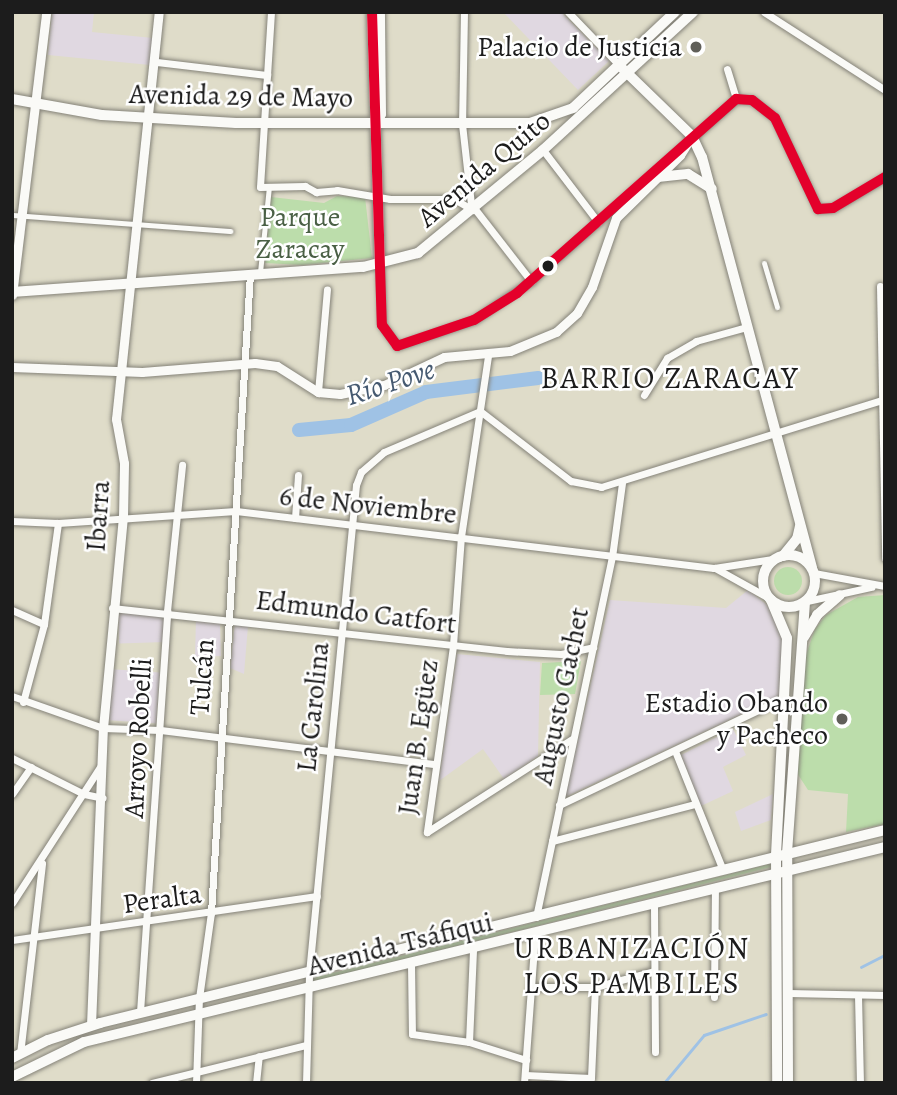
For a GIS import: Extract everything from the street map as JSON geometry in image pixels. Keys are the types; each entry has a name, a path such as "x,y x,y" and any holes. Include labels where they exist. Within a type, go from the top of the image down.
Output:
{"main road":[{"path":"372,12 373,114 377,122"},
{"path":"380,12 377,122 380,265"},
{"name":"Avenida Quito","path":"12,293 133,286 255,273 380,265 418,253 473,210 543,149 675,12"},
{"name":"Avenida Quito","path":"622,68 693,12"},
{"name":"Avenida 29 de Mayo","path":"12,99 149,119 265,123 517,124 564,114 622,68"},
{"path":"622,68 692,136 713,190 747,327 799,508 813,570 815,588 806,602 800,647 787,853 788,1083"},
{"path":"517,124 539,125 572,115 523,167"},
{"path":"658,177 688,174 713,190"},
{"path":"777,1083 776,855 786,629 770,599 764,576 800,532 799,508"},
{"path":"781,557 802,558 813,570"},
{"path":"800,647 815,618 840,595"},
{"path":"770,599 786,607 806,602"},
{"name":"Avenida Tsáfiqui","path":"16,1056 91,1025 885,830"},
{"name":"Avenida Tsáfiqui","path":"12,1077 84,1042 654,906 885,847"}],"street":[{"path":"12,293 17,216 36,104 47,12"},
{"name":"Ibarra","path":"91,1025 103,798 103,728 112,608 123,517 124,463 118,431 159,12"},
{"path":"271,12 260,187 305,186 316,192 337,190 378,196 454,199 473,210 531,281"},
{"path":"464,12 462,124 473,210"},
{"path":"568,12 622,68"},
{"path":"764,12 885,90"},
{"path":"156,62 268,75"},
{"path":"727,69 736,99"},
{"path":"380,265 382,325 397,346 474,320 531,281 736,99 752,100 775,118 818,209 833,208 885,177"},
{"path":"12,367 122,372 242,363 277,366 318,392 361,391 444,357 488,356 549,336 573,318 592,287 616,218 658,177 692,136"},
{"path":"543,149 598,222"},
{"name":"Tulcán","path":"195,1083 200,998 211,913 219,738 236,511 242,363 269,187"},
{"path":"17,216 139,228 230,231"},
{"path":"764,263 777,307"},
{"path":"880,286 885,558"},
{"path":"318,392 327,289"},
{"path":"644,394 667,358 696,341 747,327"},
{"name":"Juan B. Egüez","path":"488,356 461,536 453,646 426,832 572,739"},
{"path":"480,411 571,481 586,487 622,483 883,399"},
{"name":"La Carolina","path":"306,1083 309,973 328,749 361,472 411,438 480,411"},
{"name":"Arroyo Robelli","path":"141,1013 167,611 182,465"},
{"path":"295,518 298,475"},
{"name":"Augusto Gachet","path":"536,916 612,557 622,483"},
{"name":"6 de Noviembre","path":"14,520 58,523 177,512 236,511 714,568 781,557"},
{"path":"23,702 44,624 58,523"},
{"name":"6 de Noviembre","path":"714,568 770,599"},
{"path":"813,570 875,586"},
{"path":"806,602 885,586"},
{"name":"Edmundo Catfort","path":"112,608 167,611 453,646 561,654 593,647"},
{"path":"12,610 44,624"},
{"path":"12,696 103,728 160,730 434,764"},
{"path":"559,805 785,697"},
{"path":"675,751 722,869"},
{"path":"12,758 84,794 103,798"},
{"path":"12,903 42,863 103,763"},
{"path":"12,794 31,767"},
{"path":"552,841 695,804"},
{"path":"16,1056 35,938 42,863"},
{"path":"714,997 715,890"},
{"name":"Peralta","path":"12,940 317,896"},
{"path":"654,906 655,1052"},
{"path":"535,934 524,1079 591,1078 594,987"},
{"path":"469,1042 473,949"},
{"path":"411,964 410,1031 415,1036 469,1042 526,1060"},
{"path":"532,986 594,987 654,971"},
{"path":"788,993 885,995"},
{"path":"858,995 860,1083"},
{"path":"152,1083 306,1045"},
{"path":"256,1083 259,1056"}],"shaded area":[{"path":"52,12 94,12 92,32 153,38 150,65 48,55"},
{"path":"503,12 561,12 609,61 578,90"},
{"path":"748,590 767,605 783,636 782,695 565,797 610,600 726,608"},
{"path":"164,611 165,642 119,644 118,613"},
{"path":"196,619 220,623 221,656 195,657"},
{"path":"235,624 248,626 244,674 230,668"},
{"path":"457,654 540,662 538,756 504,779 483,749 439,781"},
{"path":"109,669 160,673 156,723 105,720"},
{"path":"733,729 746,755 723,767 733,791 701,806 681,755"},
{"path":"773,794 771,820 741,831 735,812"}],"green space":[{"name":"Parque Zaracay","path":"337,196 365,197 372,258 302,265 265,263 271,197 324,203"},
{"path":"788,567 798,571 802,581 798,591 788,595 778,591 774,581 778,571"},
{"name":"Estadio Obando y Pacheco","path":"885,595 885,824 846,832 848,794 808,790 797,773 804,660 815,629 826,615 858,597"},
{"path":"581,661 575,694 540,695 542,663"},
{"path":"770,864 771,867 313,982 313,978"}],"waterway":[{"name":"Río Pove","path":"299,430 351,425 426,392 538,378"},
{"path":"861,967 885,955"},
{"path":"664,1083 704,1035 766,1014"}],"tunnel":[{"path":"603,86 674,22"}],"transit line":[{"path":"372,12 382,325 397,346 474,320 517,293 736,99 752,100 775,118 818,209 833,208 885,177"}],"place":[{"name":"Palacio de Justicia","path":"696,47"},
{"name":"Estadio Obando y Pacheco","path":"842,719"}],"district":[{"name":"BARRIO ZARACAY","path":"670,378"},
{"name":"URBANIZACIÓN LOS PAMBILES","path":"632,965"}]}
